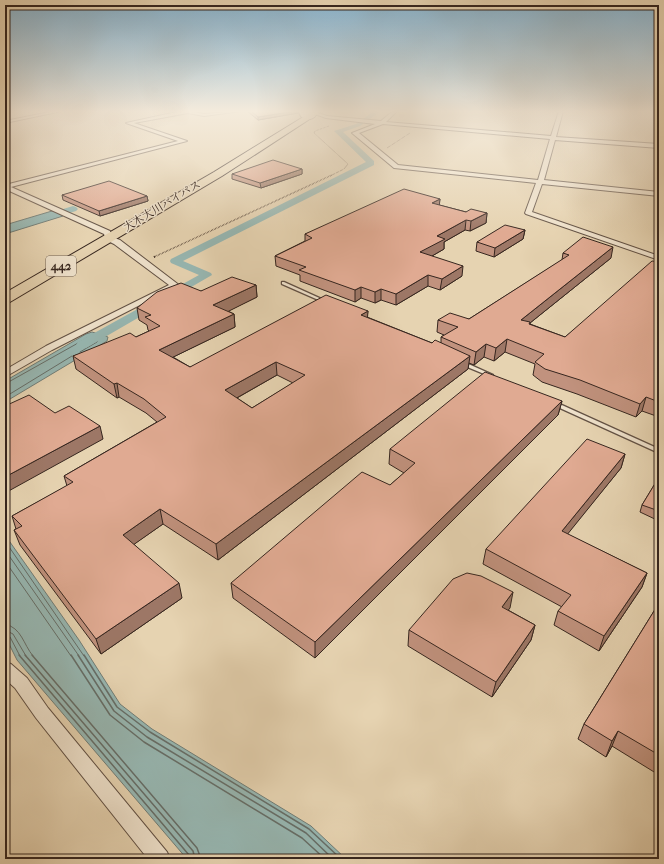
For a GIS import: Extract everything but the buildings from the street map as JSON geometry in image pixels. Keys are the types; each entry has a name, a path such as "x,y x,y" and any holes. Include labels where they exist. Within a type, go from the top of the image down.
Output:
{"highway":[{"name":"大木大川バイパス","path":"5,291 218,174 251,151"},
{"name":"大木大川バイパス","path":"5,298 114,232"}],"street":[{"path":"5,187 144,151"},
{"path":"375,151 396,167 659,194"},
{"path":"549,151 540,182 528,213 659,258"},
{"path":"5,187 114,232 117,242 175,286 49,348 5,374"},
{"path":"5,669 21,683 42,714 160,859"}],"lane":[{"path":"283,283 327,303"},
{"path":"460,362 494,377"},
{"path":"548,401 659,450"}],"path":[{"path":"143,262 344,169 348,164 334,151"}],"water":[{"path":"52,211 56,213 59,212 63,216 5,234 5,225"},
{"path":"92,332 108,337 107,341 5,402 5,381 86,334"},
{"path":"5,535 79,640 120,704 152,729 311,826 346,859 187,859 17,660 5,636"}],"waterway":[{"path":"82,345 207,275 175,261 371,163 359,151"},
{"path":"47,217 73,209"}]}
